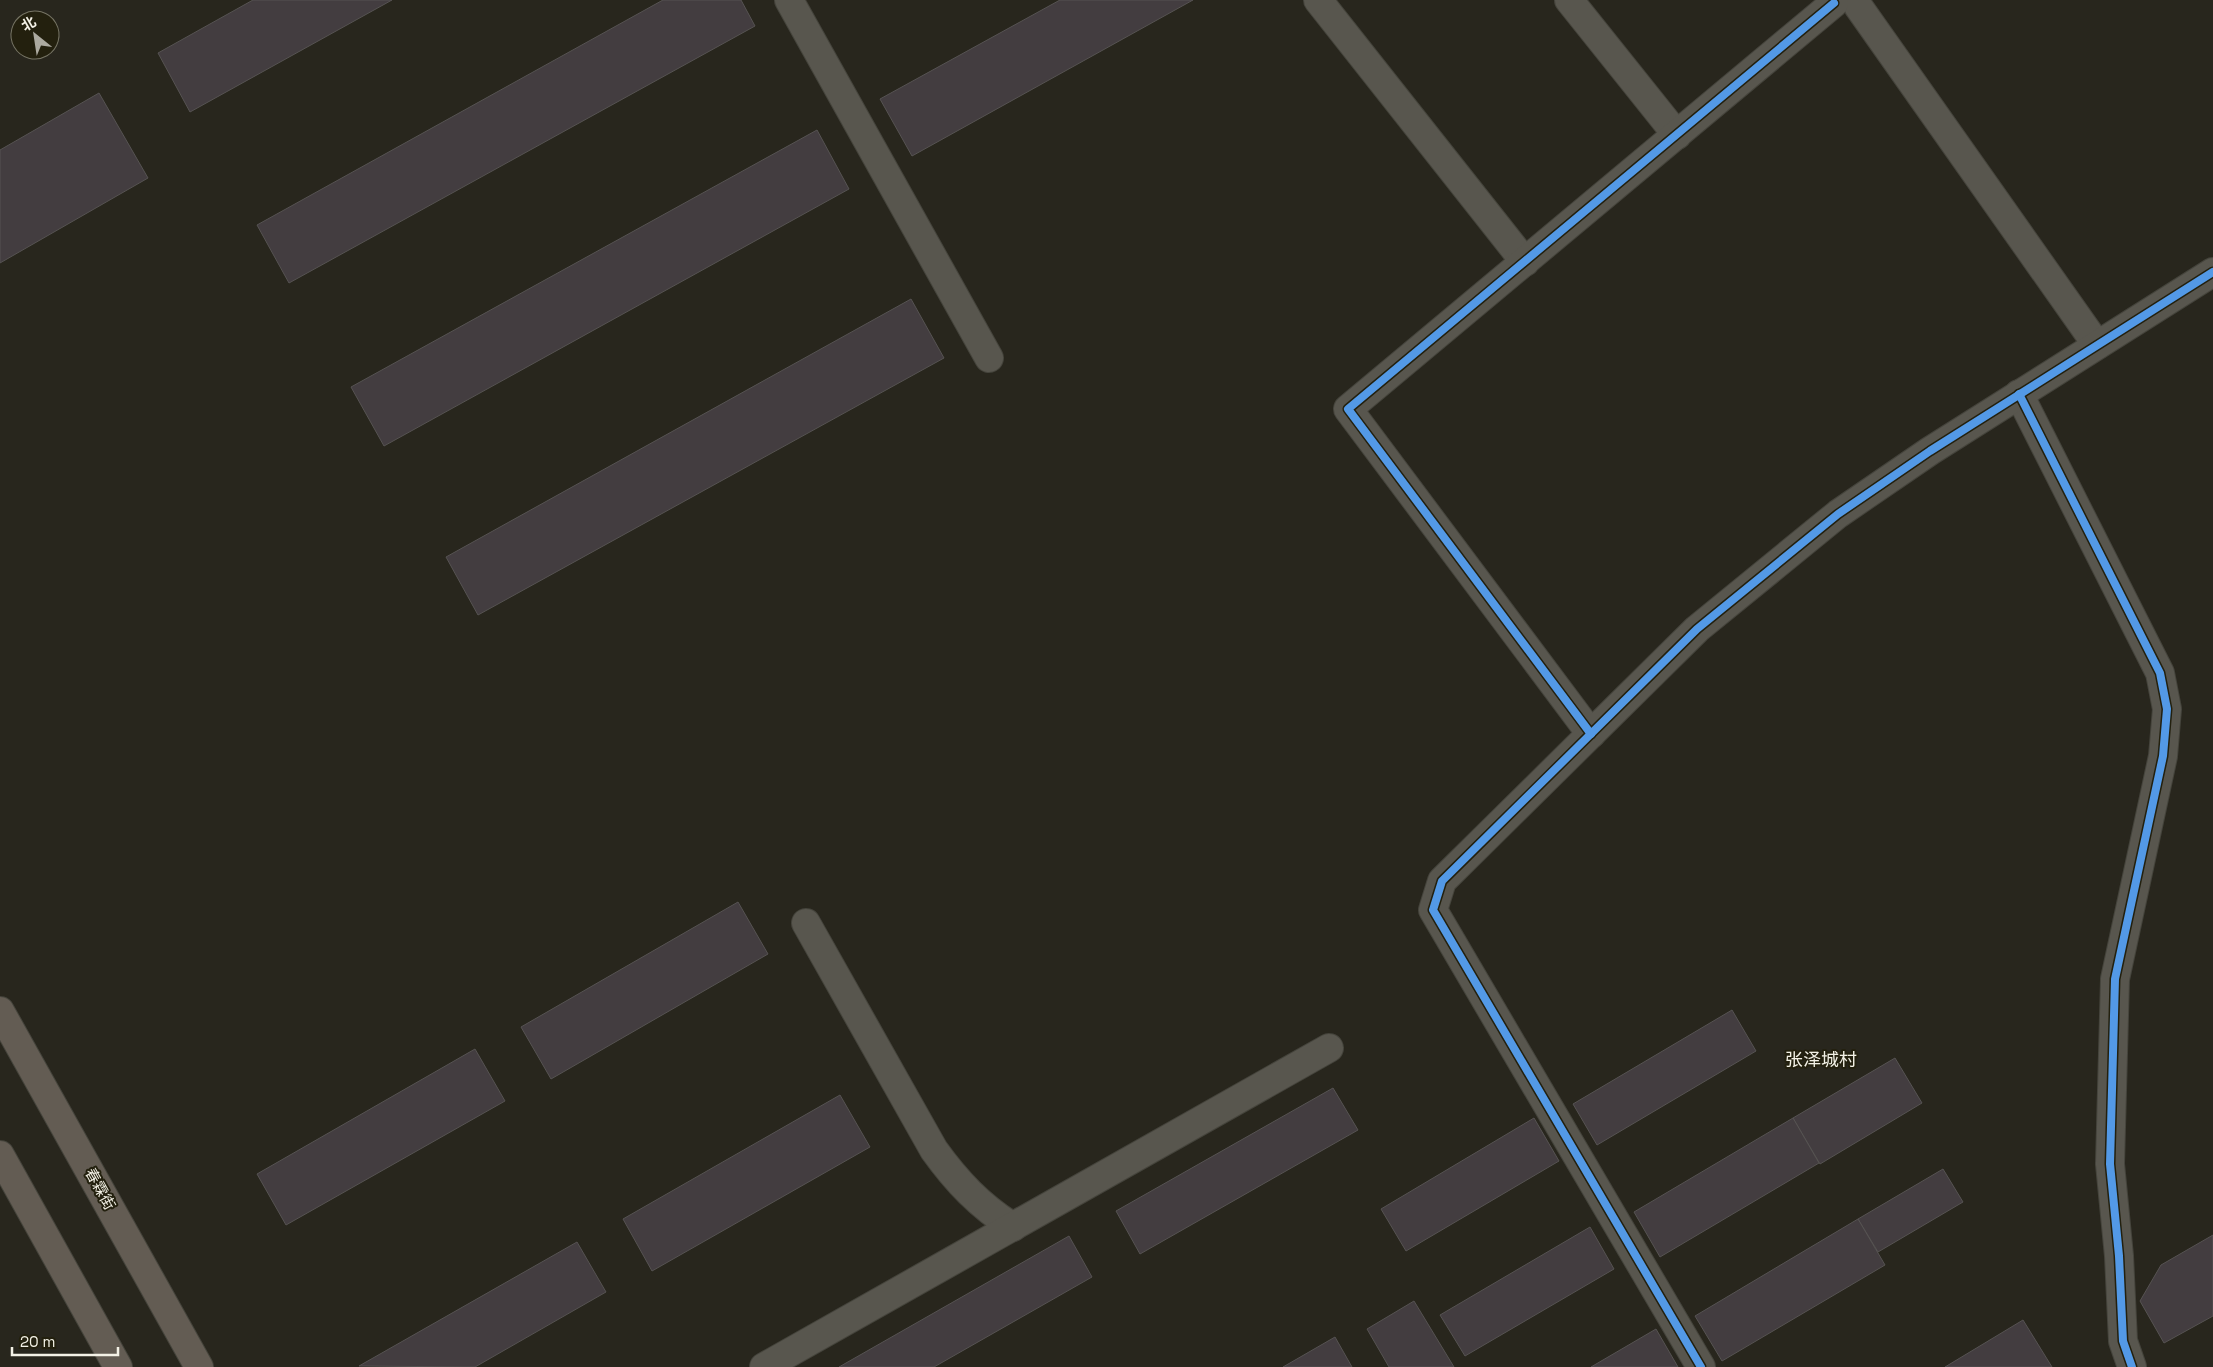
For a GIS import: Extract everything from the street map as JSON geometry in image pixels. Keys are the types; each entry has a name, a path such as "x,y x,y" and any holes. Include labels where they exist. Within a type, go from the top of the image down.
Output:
{"main road":[{"name":"春霖街","path":"0,1011 200,1367"},
{"path":"0,1155 118,1367"}],"street":[{"path":"789,0 989,358"},
{"path":"1318,0 1525,262"},
{"path":"1569,0 1676,135"},
{"path":"1591,734 1348,409 1676,135 1849,2 2097,345"},
{"path":"1701,1367 1433,910 1442,881 1697,629 1838,514 1930,451 2213,272"},
{"path":"2019,394 2160,674 2167,709 2163,756 2114,979 2110,1164 2119,1256 2123,1341 2132,1367"},
{"path":"806,923 934,1150 954,1178 975,1200 1013,1227"},
{"path":"764,1367 1329,1048"}],"building":[{"path":"253,0 392,0 190,112 158,53"},
{"path":"663,0 741,0 755,26 289,283 257,225"},
{"path":"1060,0 1193,0 912,156 880,99"},
{"path":"99,93 148,178 0,263 0,150"},
{"path":"817,130 849,189 384,446 351,387"},
{"path":"911,299 944,358 478,615 446,557"},
{"path":"738,902 768,954 551,1079 521,1027"},
{"path":"1732,1010 1756,1051 1597,1145 1573,1104"},
{"path":"475,1049 505,1101 286,1225 257,1174"},
{"path":"1895,1058 1922,1103 1820,1164 1793,1118"},
{"path":"1333,1088 1358,1130 1140,1254 1116,1211"},
{"path":"840,1095 870,1147 652,1271 623,1219"},
{"path":"1534,1118 1559,1161 1406,1251 1381,1209"},
{"path":"1793,1118 1819,1163 1660,1257 1634,1212"},
{"path":"1943,1169 1963,1202 1878,1252 1858,1219"},
{"path":"1858,1219 1885,1265 1722,1361 1695,1316"},
{"path":"1590,1227 1614,1269 1465,1356 1440,1315"},
{"path":"2213,1235 2213,1316 2164,1343 2140,1301 2161,1265"},
{"path":"1069,1236 1092,1277 934,1367 839,1367"},
{"path":"577,1242 606,1292 475,1367 359,1366"},
{"path":"1414,1301 1454,1367 1389,1367 1367,1329"},
{"path":"2023,1320 2052,1367 1945,1367"},
{"path":"1656,1329 1678,1367 1591,1367"},
{"path":"1335,1337 1352,1367 1283,1367"}],"cycle path":[{"path":"1591,734 1348,409 1834,3"},
{"path":"1701,1367 1433,910 1442,881 1697,629 1838,514 1930,451 2213,272"},
{"path":"2019,394 2160,673 2167,709 2163,756 2115,979 2110,1164 2119,1256 2123,1341 2132,1367"}],"district":[{"name":"张泽城村","path":"1821,1060"}]}
